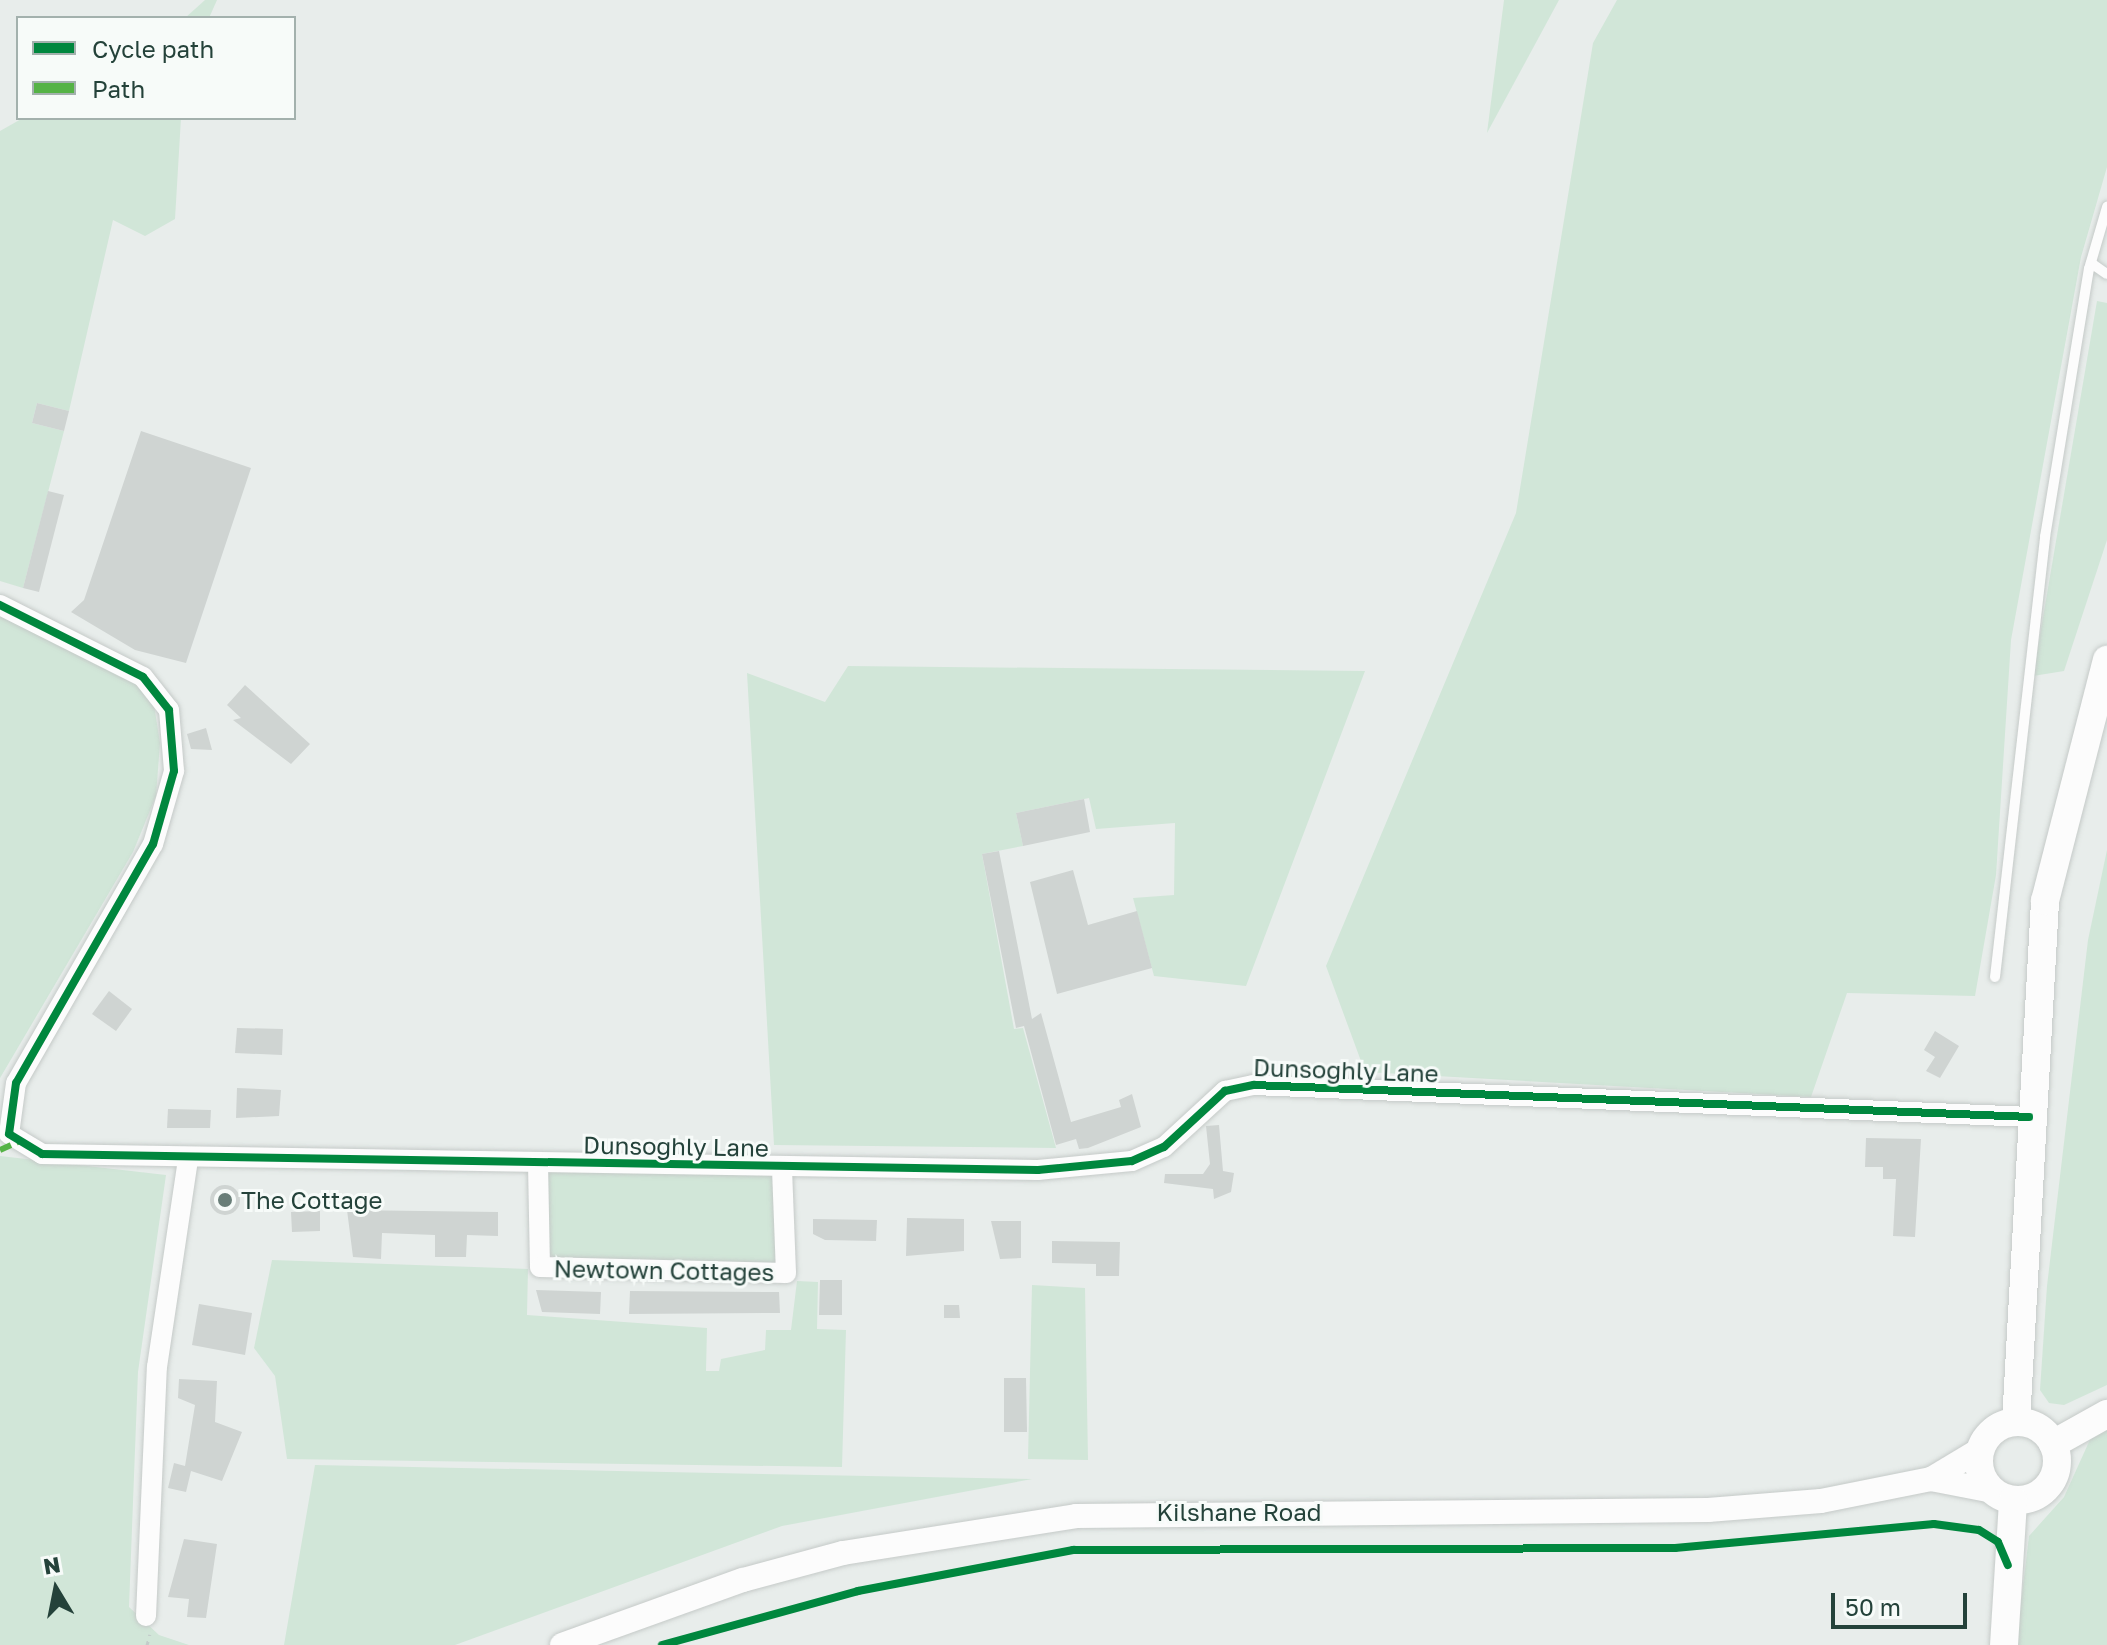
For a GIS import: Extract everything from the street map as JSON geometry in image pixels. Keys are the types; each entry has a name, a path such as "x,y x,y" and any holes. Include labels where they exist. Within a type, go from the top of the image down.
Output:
{"main road":[{"path":"2016,1422 2029,1117 2045,901 2107,660"},
{"path":"2053,1444 2107,1414"},
{"path":"2003,1495 2046,1488 2056,1467 2053,1444 2037,1428 2016,1422 1995,1430 1981,1449 1980,1472 2003,1495 2004,1645"}],"street":[{"name":"Dunsoghly Lane","path":"0,605 143,677 169,710 174,771 153,844 16,1083 9,1134 42,1154 188,1160 1038,1170 1132,1161 1164,1147 1225,1091 1254,1085 2029,1117"},
{"path":"146,1616 157,1367 188,1160"},
{"name":"Newtown Cottages","path":"538,1164 540,1267 786,1273 782,1167"},
{"name":"Kilshane Road","path":"562,1645 743,1580 843,1553 1076,1516 1708,1510 1821,1501 1931,1479 1981,1449"},
{"name":"Kilshane Road","path":"1931,1479 2003,1495"}],"lane":[{"path":"1995,977 2024,680 2091,263 2107,207"},
{"path":"2091,263 2107,274"}],"green space":[{"path":"205,0 217,0 210,16 187,16"},
{"path":"1504,0 1559,0 1487,133"},
{"path":"1617,0 2107,0 2107,167 2081,257 2011,640 1996,875 1975,996 1847,993 1811,1097 1365,1072 1326,966 1516,513 1593,43"},
{"path":"19,120 181,120 175,219 145,236 113,220 69,411 37,403 32,423 64,431 23,588 0,581 0,131"},
{"path":"2097,301 2107,303 2107,540 2064,671 2033,676"},
{"path":"0,609 130,677 154,705 160,743 156,796 133,852 0,1078"},
{"path":"848,666 1365,671 1246,986 1154,976 1133,898 1174,895 1175,823 1096,829 1089,798 1016,813 1023,846 982,854 1014,1029 1023,1028 1056,1148 774,1145 747,673 825,702"},
{"path":"2107,850 2107,1385 2064,1405 2049,1403 2040,1390 2047,1286 2088,940"},
{"path":"0,1156 166,1175 138,1372 129,1607 159,1635 189,1645 0,1645"},
{"path":"543,1169 777,1174 779,1266 556,1259 548,1253"},
{"path":"272,1260 528,1269 527,1315 707,1328 706,1371 719,1371 721,1359 765,1350 766,1330 791,1330 797,1281 818,1282 817,1329 846,1330 842,1467 287,1459 275,1376 254,1348"},
{"path":"1032,1285 1085,1288 1088,1460 1028,1459"},
{"path":"2107,1424 2107,1645 2016,1645 2029,1536 2064,1497 2093,1433"},
{"path":"315,1465 1032,1479 782,1526 455,1645 284,1645"}],"building":[{"path":"37,403 69,411 64,431 32,423"},
{"path":"141,431 251,468 186,663 135,650 71,612 84,600"},
{"path":"48,491 64,495 39,592 23,588"},
{"path":"245,685 310,744 291,764 233,720 241,718 227,705"},
{"path":"206,728 212,750 191,749 187,734"},
{"path":"1084,799 1090,832 1023,846 1016,813"},
{"path":"999,851 1032,1019 1041,1013 1071,1122 1121,1107 1119,1100 1132,1094 1141,1127 1088,1148 1079,1149 1076,1139 1056,1145 1024,1026 1016,1028 982,854"},
{"path":"1073,870 1088,925 1137,911 1152,968 1057,994 1030,882"},
{"path":"109,991 132,1009 116,1031 92,1014"},
{"path":"237,1028 283,1029 282,1055 235,1053"},
{"path":"1935,1031 1959,1046 1940,1078 1926,1071 1935,1057 1924,1050"},
{"path":"237,1088 281,1090 279,1116 236,1118"},
{"path":"168,1109 211,1110 210,1128 167,1128"},
{"path":"1219,1125 1223,1171 1234,1173 1231,1192 1214,1199 1213,1189 1164,1183 1165,1174 1203,1174 1210,1164 1206,1126"},
{"path":"1866,1138 1921,1139 1915,1237 1893,1236 1896,1179 1883,1179 1883,1167 1865,1167"},
{"name":"The Cottage","path":"225,1185 231,1186 239,1194 239,1206 231,1214 225,1215 219,1214 211,1206 210,1200 211,1194 219,1186"},
{"path":"347,1210 498,1212 498,1236 467,1235 466,1257 435,1257 435,1235 382,1233 381,1259 353,1257"},
{"path":"320,1211 320,1231 292,1232 291,1212"},
{"path":"907,1218 964,1219 964,1251 906,1256"},
{"path":"813,1219 877,1220 876,1241 825,1240 813,1234"},
{"path":"991,1221 1021,1221 1021,1258 1000,1259"},
{"path":"1052,1241 1120,1242 1119,1276 1096,1276 1096,1264 1052,1263"},
{"path":"820,1280 842,1280 842,1315 819,1315"},
{"path":"536,1290 601,1292 600,1314 542,1312"},
{"path":"630,1291 779,1292 780,1313 629,1314"},
{"path":"199,1304 252,1313 245,1355 192,1345"},
{"path":"944,1305 959,1305 960,1318 944,1318"},
{"path":"1004,1378 1026,1378 1027,1432 1004,1432"},
{"path":"179,1379 217,1381 215,1422 242,1432 222,1481 191,1471 186,1492 168,1488 174,1463 185,1466 195,1405 178,1398"},
{"path":"184,1539 217,1544 206,1618 187,1617 189,1599 168,1597"}],"marked path":[{"path":"0,1150 18,1142"}],"cycle path":[{"path":"0,605 143,677 169,710 174,771 153,844 16,1083 9,1134 42,1154 1038,1170 1132,1161 1164,1147 1225,1091 1254,1085 2029,1117"},
{"path":"662,1645 858,1591 1073,1550 1675,1548 1934,1524 1979,1530 1998,1542 2008,1565"}],"place":[{"name":"The Cottage","path":"225,1200"}]}
